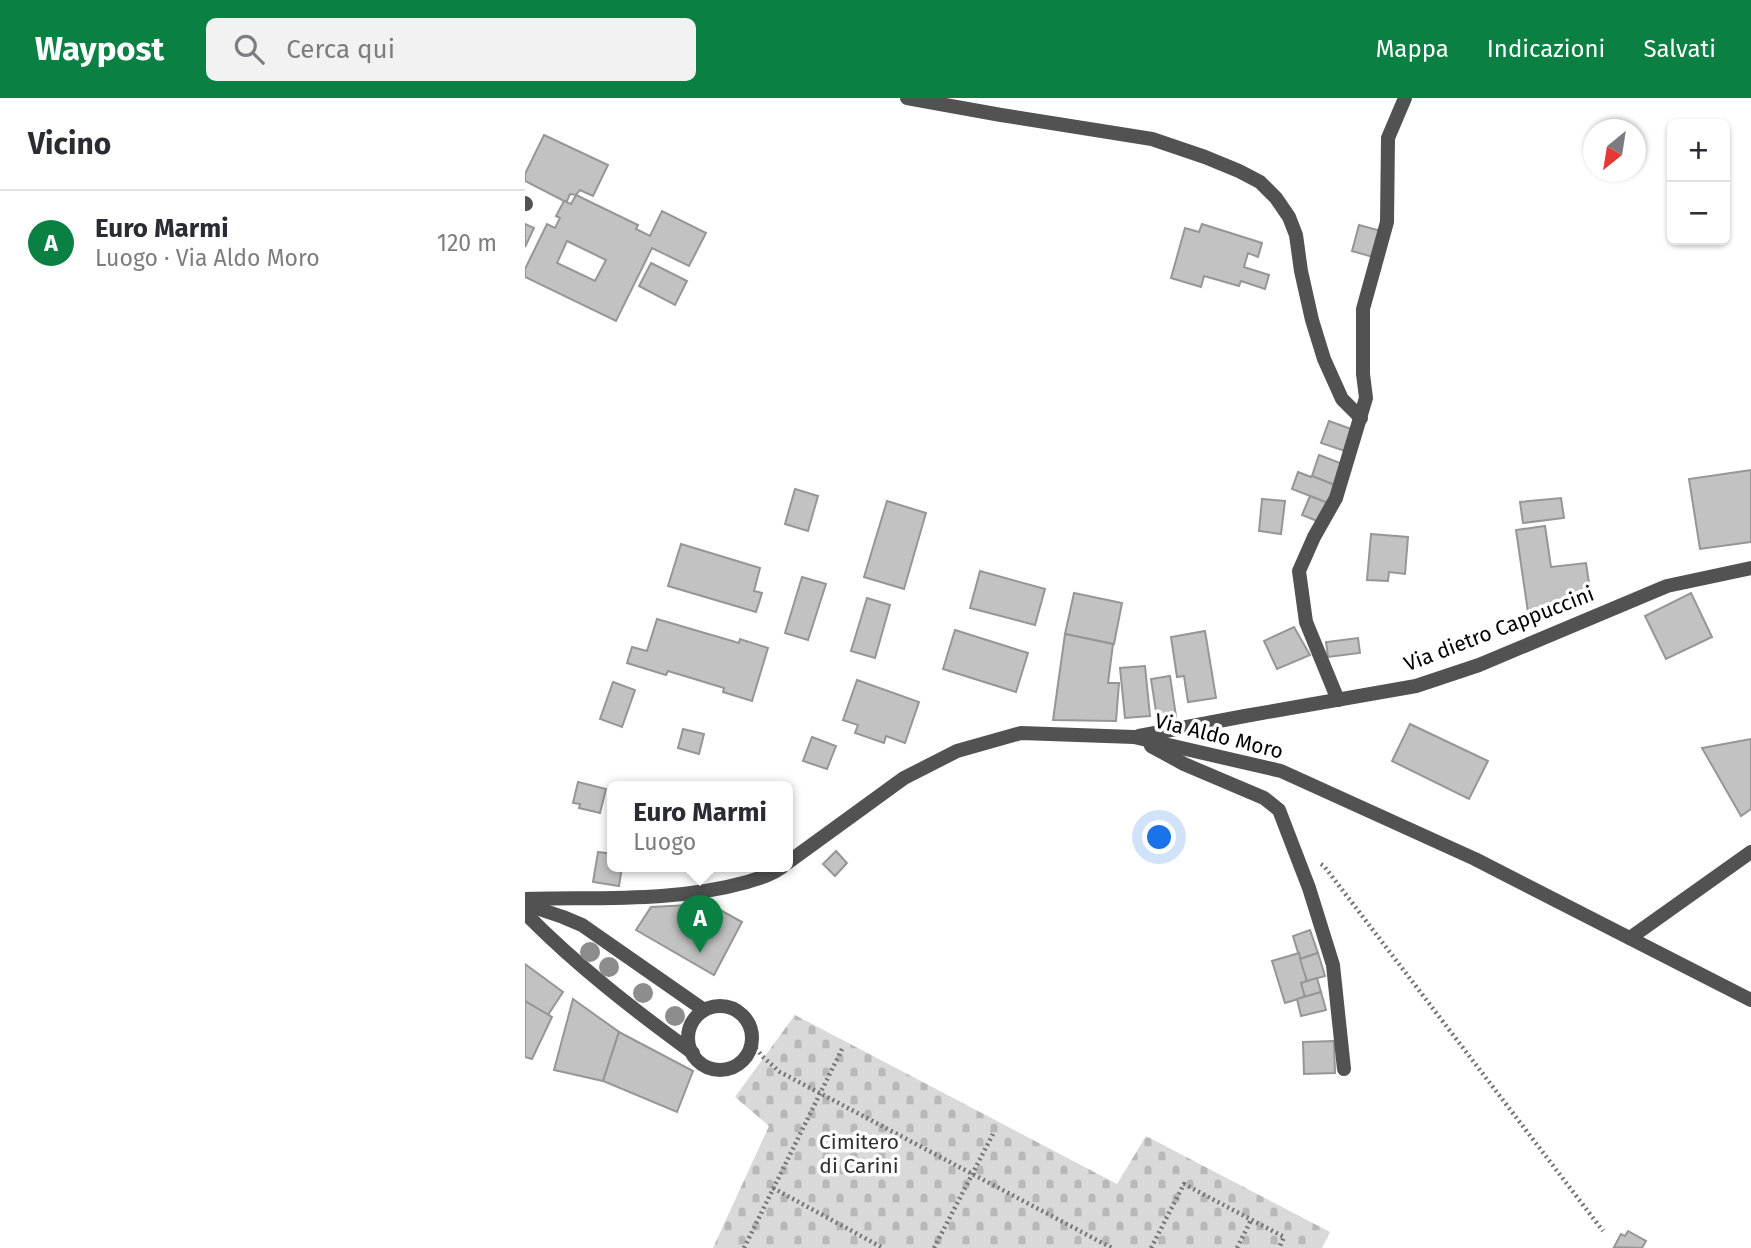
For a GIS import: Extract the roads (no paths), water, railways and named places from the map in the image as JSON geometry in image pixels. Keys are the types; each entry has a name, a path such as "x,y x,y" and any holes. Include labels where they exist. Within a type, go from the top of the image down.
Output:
{"street":[{"path":"907,98 1152,138 1205,157 1260,182 1276,198 1289,217 1296,235 1312,320 1324,359 1342,399 1361,418"},
{"path":"1338,700 1306,622 1299,570 1336,498 1366,398 1363,373 1363,309 1387,222 1388,138 1405,98"},
{"name":"Via dietro Cappuccini","path":"1134,737 1416,686 1479,664 1667,586 1751,568"},
{"name":"Via Aldo Moro","path":"793,859 904,778 957,751 1021,733 1134,737 1281,771 1475,859 1751,1000"},
{"path":"1134,737 1184,764 1264,798 1279,810 1309,888 1333,965 1344,1069"},
{"path":"1630,938 1751,852"},
{"path":"525,902 678,896 730,887 776,872"},
{"path":"525,902 582,925 704,1010"},
{"path":"525,913 611,990 693,1053"},
{"path":"713,1006 724,1006 743,1015 749,1023 752,1044 742,1062 732,1068 711,1069 702,1064 693,1053 689,1047 690,1026 704,1010 713,1006"}],"place":[{"name":"Euro Marmi","path":"700,953"}],"park label":[{"name":"Cimitero di Carini","path":"859,1154"}]}
